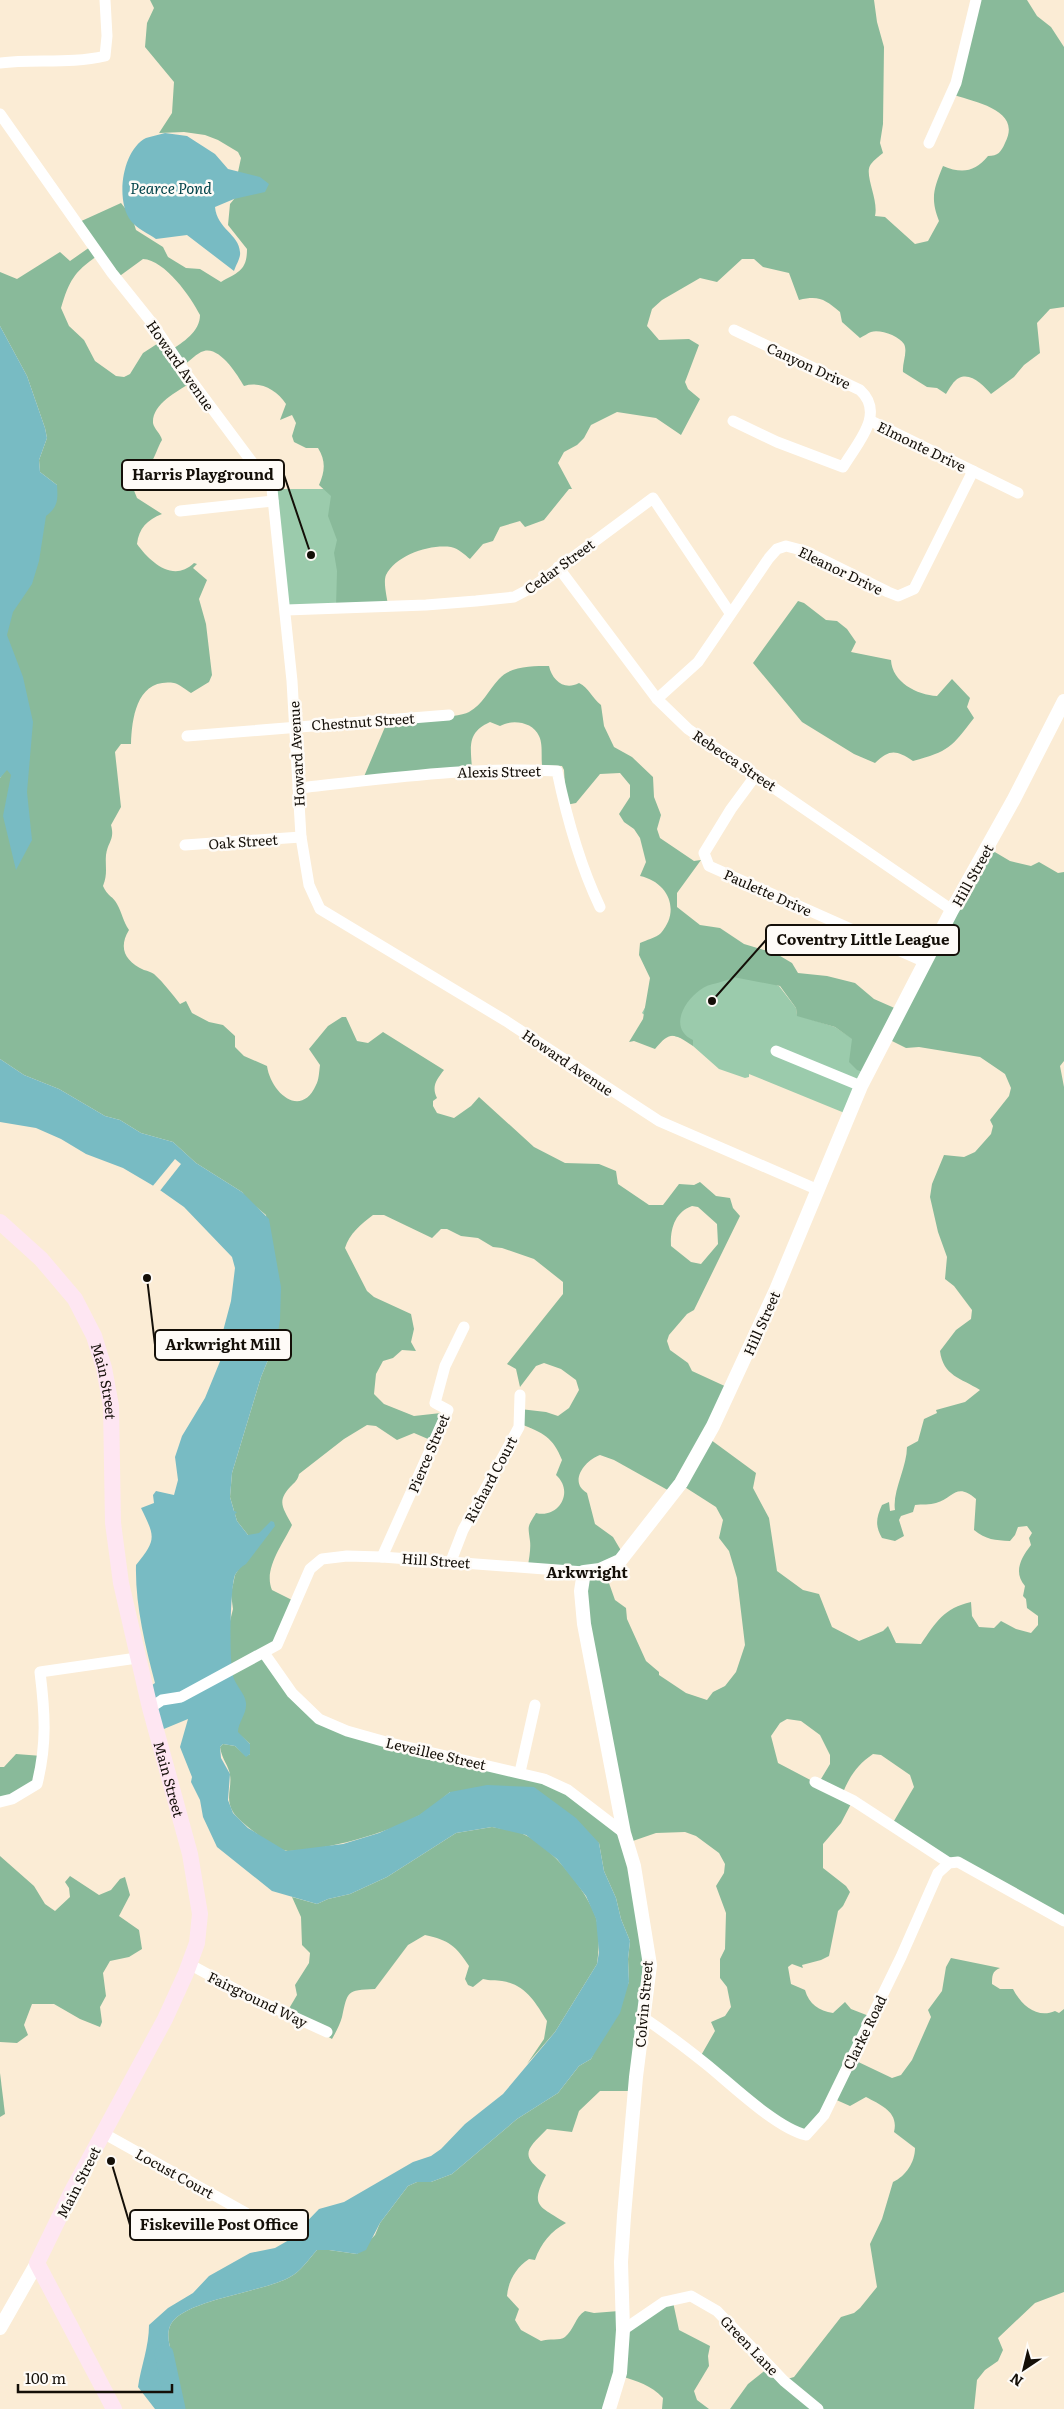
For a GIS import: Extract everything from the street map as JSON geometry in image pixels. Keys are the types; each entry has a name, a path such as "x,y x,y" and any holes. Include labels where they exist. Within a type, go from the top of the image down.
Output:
{"main road":[{"name":"Main Street","path":"0,1222 41,1259 74,1299 94,1336 101,1360 111,1406 113,1523 121,1582 137,1658 190,1854 198,1892 200,1918 196,1943 189,1964 164,2020 103,2133 37,2263"},
{"path":"37,2263 114,2409"}],"street":[{"path":"0,63 26,60 92,59 105,56 107,36 105,0"},
{"path":"929,142 956,83 976,0"},
{"name":"Howard Avenue","path":"0,114 112,273 152,323 188,376 272,489 286,610 301,837 309,885 320,909 506,1021 659,1121 816,1189"},
{"name":"Canyon Drive","path":"734,330 860,390 870,403 871,421"},
{"path":"733,420 777,442 843,467 871,421"},
{"name":"Elmonte Drive","path":"871,421 973,470"},
{"path":"973,470 1018,493"},
{"name":"Eleanor Drive","path":"657,699 698,662 730,613 769,558 778,549 786,546 805,551 898,596 907,594 914,589 920,581 973,470"},
{"name":"Cedar Street","path":"286,610 426,605 514,597 534,587 653,498 730,613"},
{"path":"180,511 273,501"},
{"name":"Rebecca Street","path":"558,568 657,699 688,729 952,910"},
{"name":"Hill Street","path":"150,1708 162,1700 181,1697 277,1645 310,1569 322,1559 347,1556 382,1557 584,1572 600,1570 620,1561 681,1482 713,1426 744,1362 861,1086 952,910 1014,799 1064,700"},
{"name":"Chestnut Street","path":"187,736 449,715"},
{"name":"Alexis Street","path":"298,788 512,768 557,771 568,821 583,870 600,907"},
{"name":"Paulette Drive","path":"756,775 731,809 704,853 709,866 925,962"},
{"name":"Oak Street","path":"184,845 301,837"},
{"path":"776,1051 861,1086"},
{"name":"Pierce Street","path":"382,1557 448,1410 435,1403 445,1366 464,1327"},
{"name":"Richard Court","path":"451,1561 463,1530 519,1426 520,1395"},
{"name":"Colvin Street","path":"584,1572 581,1591 584,1624 624,1832 634,1866 650,1965 636,2076 621,2262 623,2330 620,2374 608,2409"},
{"name":"Leveillee Street","path":"264,1653 292,1693 319,1719 347,1731 386,1742 544,1779 568,1790 624,1832"},
{"path":"0,1802 12,1799 37,1784 44,1755 46,1721 40,1672 137,1658"},
{"path":"520,1772 535,1705"},
{"path":"816,1782 862,1806 949,1863 958,1862 976,1870 1016,1895 1064,1921"},
{"name":"Clarke Road","path":"644,2018 794,2133 806,2135 824,2115 901,1957 938,1873 949,1863"},
{"name":"Fairground Way","path":"189,1964 248,1996 327,2032"},
{"name":"Locust Court","path":"103,2133 246,2213"},
{"name":"Main Street","path":"0,2328 37,2263"},
{"name":"Green Lane","path":"623,2330 664,2302 691,2296 718,2311 784,2381 818,2409"}],"green space":[{"path":"150,0 874,0 877,22 884,47 883,124 880,143 883,153 869,168 876,209 875,216 885,217 915,244 928,241 939,221 936,213 934,193 943,166 962,171 973,168 988,156 999,153 1009,131 1007,122 1002,115 993,109 951,94 975,0 1027,0 1037,16 1051,27 1064,47 1064,307 1050,309 1037,323 1040,353 1024,365 1014,377 991,394 973,378 968,377 957,379 946,394 937,388 927,387 903,372 905,347 898,338 884,332 875,331 860,338 842,322 840,312 826,302 817,298 799,300 789,273 763,267 754,259 742,259 717,282 700,278 662,300 652,309 647,326 659,340 689,339 699,345 685,382 688,389 700,399 681,435 656,418 617,412 591,425 584,438 577,445 564,452 558,463 572,489 569,489 544,520 525,527 520,521 500,527 493,541 483,544 470,559 459,550 451,547 433,547 414,552 397,562 386,575 385,585 388,605 336,608 337,571 334,553 337,540 328,516 331,496 319,485 324,466 318,448 306,448 294,442 292,436 296,423 292,415 280,420 286,404 273,391 262,386 244,386 226,361 214,352 207,350 193,357 182,367 190,383 166,399 154,416 153,423 162,440 152,460 133,488 137,498 162,514 152,519 142,529 137,544 142,551 162,568 170,571 186,569 194,563 197,564 193,568 207,580 199,599 206,624 212,675 209,682 191,693 174,683 162,683 144,693 139,702 133,722 131,744 121,744 115,752 121,807 111,825 112,837 106,855 106,874 103,886 119,907 129,930 124,943 125,953 128,958 137,966 154,974 180,1004 186,1001 192,1013 209,1022 223,1025 235,1036 235,1047 244,1056 267,1066 274,1085 287,1098 295,1101 303,1100 310,1095 317,1083 320,1065 309,1049 328,1026 342,1017 346,1017 357,1041 368,1043 383,1032 444,1070 435,1086 437,1098 433,1101 433,1106 437,1113 454,1118 471,1106 479,1097 534,1147 565,1163 599,1164 616,1171 618,1184 649,1205 663,1205 679,1184 694,1185 700,1182 716,1196 730,1198 733,1208 740,1216 694,1310 687,1314 669,1335 667,1341 670,1350 688,1363 692,1371 729,1388 707,1437 756,1473 753,1488 769,1518 777,1571 803,1590 819,1594 832,1627 859,1641 883,1631 888,1626 896,1643 921,1644 936,1623 947,1612 971,1602 972,1616 979,1627 994,1628 1001,1621 1016,1629 1031,1633 1038,1625 1038,1616 1027,1608 1026,1599 1023,1596 1025,1586 1019,1576 1020,1565 1031,1545 1029,1538 1032,1533 1027,1526 1018,1527 1010,1541 995,1540 983,1536 974,1530 976,1499 969,1494 959,1491 936,1503 915,1505 913,1512 901,1516 899,1520 904,1536 895,1541 882,1538 877,1526 878,1514 882,1505 889,1502 890,1511 895,1510 896,1495 905,1463 907,1447 918,1441 924,1419 937,1413 936,1410 965,1402 980,1390 949,1371 942,1359 940,1351 956,1330 971,1319 972,1310 954,1286 945,1279 947,1257 938,1232 930,1197 932,1184 944,1155 964,1157 975,1152 991,1134 993,1126 990,1120 1009,1096 1011,1088 1005,1074 980,1057 919,1047 906,1048 886,1038 866,1073 857,1070 849,1062 852,1039 835,1027 797,1016 796,1008 780,986 733,977 704,987 688,1001 681,1015 680,1023 686,1035 693,1040 693,1046 673,1036 665,1039 655,1049 634,1041 629,1042 643,1019 650,978 639,955 640,943 654,938 661,933 667,924 671,906 664,891 658,884 640,876 646,862 640,838 634,829 624,822 619,814 630,797 630,785 620,773 600,774 576,803 566,805 564,770 562,766 542,765 541,743 536,731 522,723 516,722 500,726 490,722 482,726 473,736 471,748 472,770 363,779 385,727 385,720 441,717 469,712 478,705 499,679 509,671 536,666 549,666 553,676 560,683 568,686 579,683 588,690 601,705 604,726 614,747 632,757 653,777 654,797 661,815 657,829 660,838 694,861 701,860 677,893 677,907 700,925 720,928 744,944 770,950 792,963 798,973 827,976 855,983 874,999 899,1010 988,848 1010,861 1031,866 1039,862 1058,873 1064,872 1064,1061 1060,1066 1064,1087 1064,1923 891,1826 914,1787 910,1775 881,1755 873,1754 854,1772 842,1795 852,1802 841,1823 823,1844 823,1868 846,1886 850,1892 843,1906 838,1911 829,1956 802,1965 803,1968 792,1964 788,1967 791,1984 805,1990 809,1999 819,2009 833,2013 845,2002 851,2009 869,2016 852,2059 892,2078 901,2075 912,2060 931,2017 928,2010 942,1991 946,1967 951,1958 1000,1968 993,1974 992,1984 1000,1989 1013,1989 1025,2005 1036,2012 1048,2013 1055,2011 1059,2013 1064,2009 1064,2292 1035,2303 998,2338 1003,2350 998,2361 985,2370 977,2380 974,2409 730,2409 748,2384 768,2368 784,2380 794,2377 841,2317 854,2313 860,2308 877,2287 870,2244 882,2219 893,2182 909,2168 915,2148 894,2132 894,2119 888,2110 866,2097 850,2106 832,2098 802,2135 699,2059 715,2031 711,2022 725,2016 731,2007 727,1987 720,1978 720,1959 725,1949 726,1913 716,1886 724,1873 725,1864 719,1853 696,1836 685,1832 656,1833 627,1843 646,1942 633,2091 600,2091 579,2111 572,2132 547,2129 530,2148 529,2157 546,2175 538,2194 540,2205 566,2223 547,2238 535,2260 529,2259 524,2262 511,2280 507,2296 519,2309 515,2320 521,2330 541,2341 565,2337 585,2311 594,2313 619,2311 622,2325 673,2302 679,2330 710,2346 709,2366 694,2391 697,2400 709,2409 662,2409 663,2398 654,2390 620,2376 607,2409 178,2409 173,2395 170,2384 171,2357 168,2332 171,2324 179,2316 208,2303 290,2277 301,2269 317,2250 357,2254 375,2235 380,2223 408,2186 417,2182 431,2182 452,2174 517,2119 558,2093 579,2066 591,2059 629,1982 628,1959 630,1941 621,1919 616,1898 604,1871 599,1843 450,1792 420,1815 407,1822 356,1840 303,1850 283,1850 250,1829 233,1812 229,1803 229,1772 220,1747 223,1744 235,1746 246,1756 250,1754 250,1744 238,1733 227,1633 233,1609 231,1594 235,1575 249,1552 252,1540 237,1521 230,1497 232,1473 261,1377 277,1338 266,1215 247,1199 242,1192 196,1163 173,1142 141,1133 120,1120 105,1116 59,1089 24,1075 0,1059 0,778 4,772 3,682 5,647 11,612 17,593 57,485 40,472 39,460 47,438 45,428 27,376 0,326 0,272 17,279 60,252 70,261 90,247 77,223 121,203 132,217 136,230 163,247 168,257 186,268 200,269 221,282 240,270 247,256 247,249 228,225 230,204 244,187 238,172 241,158 238,152 218,140 205,135 184,132 159,133 172,113 174,82 145,47 147,23 154,8","holes":["97,256 117,278 143,259 151,261 168,272 196,307 200,315 197,327 190,336 170,351 160,342 143,353 130,374 124,377 116,376 95,361 84,340 69,326 61,308 73,278","692,1206 698,1207 717,1224 718,1244 701,1264 691,1262 671,1246 671,1233 675,1222 681,1212","373,1215 384,1215 432,1238 441,1229 447,1229 461,1236 478,1238 493,1247 502,1248 534,1259 563,1282 563,1294 507,1364 516,1369 520,1387 536,1366 544,1363 561,1369 576,1380 579,1390 569,1408 558,1416 546,1412 520,1409 521,1424 546,1437 559,1452 562,1460 556,1475 564,1489 564,1496 557,1508 544,1514 536,1513 530,1524 528,1566 582,1576 618,1829 545,1780 319,1721 265,1652 286,1625 292,1600 272,1590 270,1574 275,1557 292,1525 283,1508 284,1495 297,1480 299,1474 344,1439 367,1425 376,1426 397,1440 414,1433 435,1442 441,1413 414,1416 384,1404 374,1394 376,1374 383,1361 393,1358 402,1350 416,1351 411,1342 414,1329 411,1314 374,1297 367,1291 345,1248 352,1234","600,1455 614,1460 673,1493 680,1484 716,1507 723,1520 719,1538 729,1551 737,1578 745,1645 736,1672 725,1686 713,1692 707,1700 686,1693 659,1675 659,1672 646,1661 627,1619 626,1608 615,1600 604,1569 623,1554 613,1537 595,1524 587,1493 581,1488 579,1483 581,1472 589,1462","787,1719 801,1721 820,1735 830,1755 830,1764 818,1784 778,1763 771,1736 780,1723"]},
{"path":"272,489 340,489 347,608 286,610"},
{"path":"798,601 804,603 826,620 837,621 847,629 856,642 851,652 891,660 892,668 896,675 914,690 937,696 952,679 970,698 967,707 974,718 960,736 942,751 913,761 897,753 889,753 875,763 854,754 802,722 753,663"},
{"path":"679,947 779,986 796,1008 797,1015 835,1027 853,1039 866,1073 847,1114 749,1074 749,1077 745,1078 719,1069 693,1046 692,1041 667,1034 642,1013"},
{"path":"16,1754 42,1756 38,1778 0,1803 0,1767 4,1767"},
{"path":"492,1827 521,1833 535,1841 557,1859 577,1883 592,1907 598,1929 599,1947 597,1964 555,2032 527,2064 544,2039 547,2021 534,2001 524,1990 502,1981 483,1979 473,1987 468,1985 465,1979 469,1966 460,1953 446,1942 425,1935 408,1945 375,1989 353,1991 347,1997 342,2017 332,2039 287,2012 297,1995 295,1985 309,1963 310,1953 302,1945 301,1917 292,1897 317,1904 328,1899 350,1894 387,1877 456,1833"},
{"path":"0,1856 34,1886 45,1904 55,1911 70,1897 69,1888 65,1882 70,1876 99,1895 111,1890 120,1879 125,1877 130,1895 119,1916 139,1930 142,1949 129,1957 110,1961 103,1973 106,1996 100,2007 102,2022 100,2027 80,2019 54,2004 32,2004 24,2025 28,2035 17,2043 0,2042"},
{"path":"0,2073 5,2114 0,2117"}],"water":[{"name":"Pearce Pond","path":"165,133 187,136 215,154 228,169 260,177 269,184 265,192 234,199 215,207 220,221 239,246 240,256 234,271 187,235 156,239 133,224 126,212 123,201 123,177 131,153 146,138"},
{"path":"0,326 27,376 45,428 47,438 39,460 40,472 57,485 57,499 55,506 46,516 39,561 32,584 13,612 7,635 23,677 33,722 27,792 32,840 16,870 3,816 11,775 7,770 0,778"},
{"path":"0,1059 24,1075 59,1089 105,1116 120,1120 141,1133 173,1142 196,1163 242,1192 269,1219 281,1287 280,1320 277,1338 261,1377 232,1473 230,1497 234,1511 237,1512 235,1514 237,1521 248,1535 259,1533 271,1521 274,1522 275,1526 246,1564 237,1572 233,1582 232,1668 234,1679 246,1703 238,1732 250,1744 250,1754 246,1757 235,1746 223,1744 220,1747 221,1758 230,1774 228,1800 233,1813 248,1828 286,1851 343,1844 379,1833 419,1815 450,1792 487,1785 534,1787 576,1818 599,1843 604,1871 616,1898 621,1919 630,1941 628,1959 629,1982 620,2013 591,2059 579,2066 558,2093 517,2119 452,2174 431,2182 417,2182 408,2186 380,2223 366,2250 357,2254 317,2250 294,2275 278,2282 191,2309 179,2316 171,2324 168,2336 171,2357 170,2384 178,2409 155,2409 138,2387 148,2341 149,2325 168,2308 193,2293 209,2276 250,2253 275,2248 289,2240 319,2209 344,2202 413,2162 431,2156 441,2149 465,2124 503,2094 555,2032 597,1964 599,1952 596,1919 586,1896 557,1859 526,1835 492,1827 456,1833 387,1877 350,1894 328,1899 317,1904 272,1891 217,1847 203,1817 200,1800 191,1782 192,1777 180,1747 188,1719 159,1731 152,1685 155,1683 144,1639 137,1595 136,1565 148,1549 152,1538 149,1525 141,1508 154,1503 153,1495 156,1491 174,1495 178,1480 175,1457 182,1436 205,1398 221,1359 222,1335 231,1301 235,1268 232,1257 184,1207 123,1168 86,1154 61,1139 36,1128 0,1122"}],"pier":[{"path":"175,1159 181,1164 159,1192 152,1187"}],"waterway":[{"path":"164,2354 176,2409"}],"place":[{"name":"Harris Playground","path":"311,555"},
{"name":"Coventry Little League","path":"712,1001"},
{"name":"Arkwright Mill","path":"147,1278"},
{"name":"Fiskeville Post Office","path":"111,2161"}],"district":[{"name":"Arkwright","path":"587,1571"}]}
